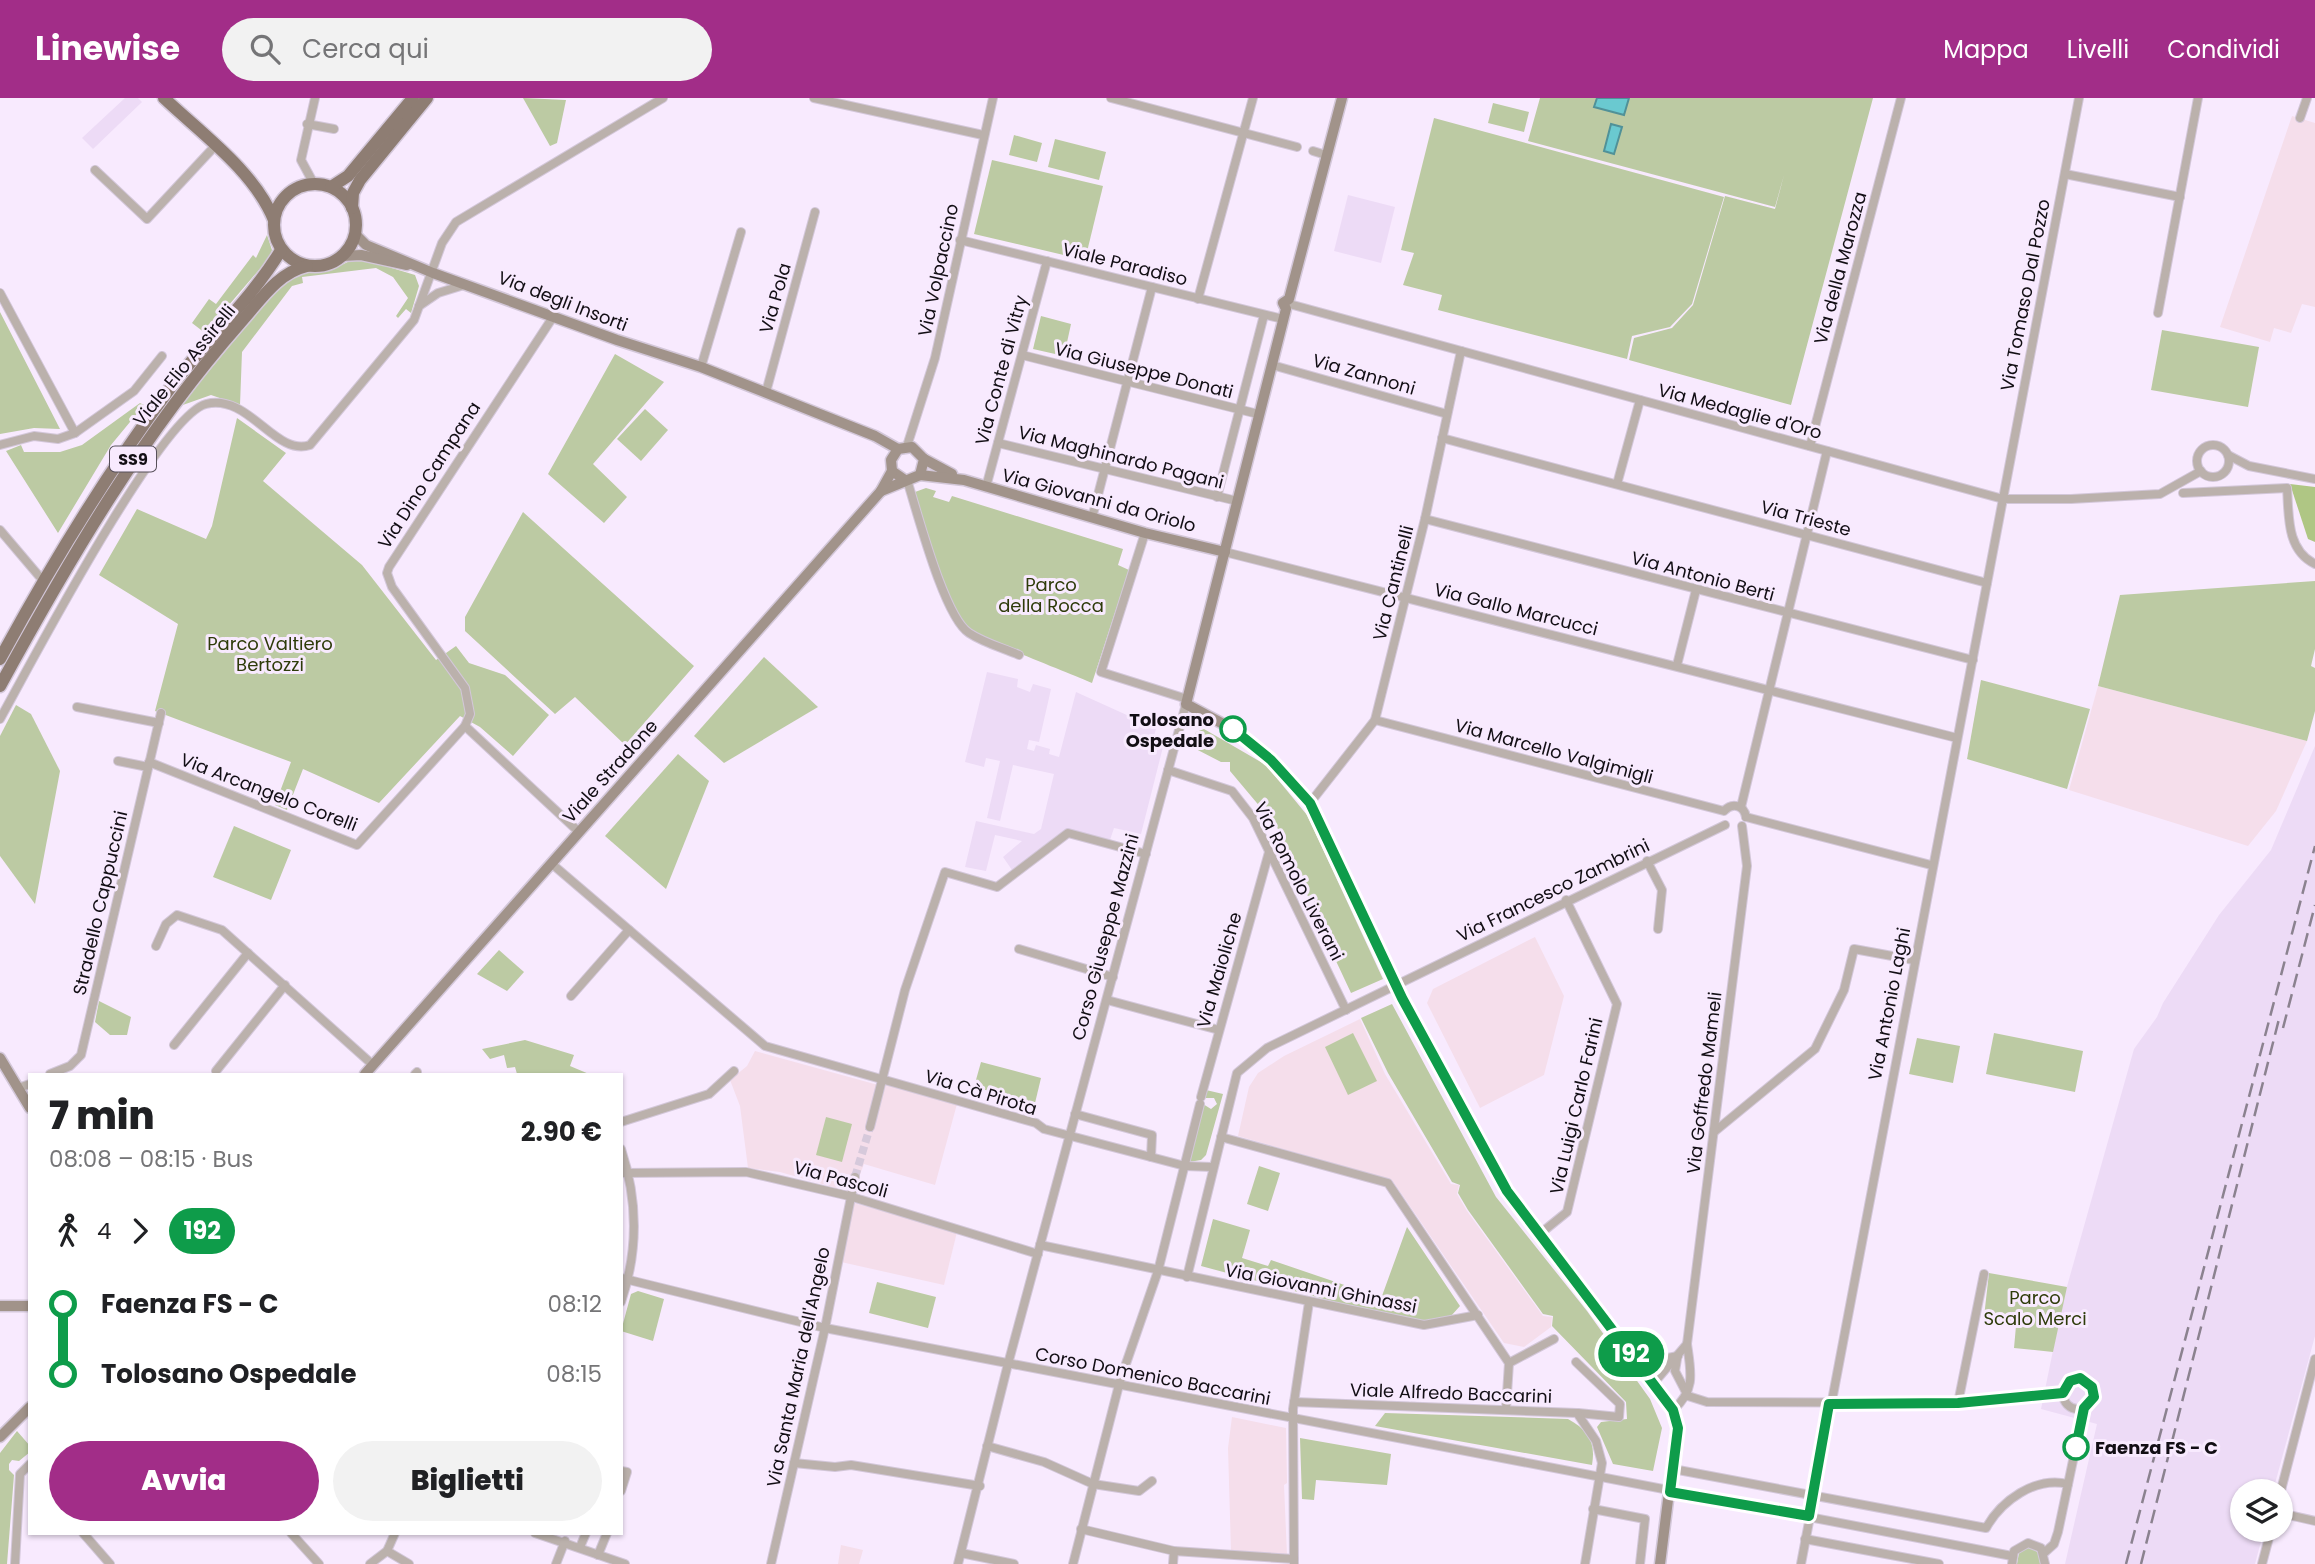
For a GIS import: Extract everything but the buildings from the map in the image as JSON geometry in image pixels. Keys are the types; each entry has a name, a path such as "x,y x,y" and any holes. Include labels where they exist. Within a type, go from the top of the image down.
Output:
{"main road":[{"path":"164,98 239,169 271,194 287,195 314,184 331,187 340,192 352,209"},
{"path":"331,187 348,176 413,98"},
{"path":"342,257 355,234 353,193 360,180 427,98"},
{"name":"Corso Giuseppe Mazzini","path":"1186,702 1258,414 1342,98"},
{"path":"239,169 261,196 274,220"},
{"path":"287,195 276,211 276,241 288,257 307,266"},
{"name":"Via degli Insorti","path":"355,234 366,245 423,269"},
{"name":"Viale Elio Assirelli","path":"0,659 80,520 122,455 172,385 268,271 281,250"},
{"name":"Via degli Insorti","path":"342,257 361,254 423,269 469,284 553,317 701,367 902,448"},
{"name":"SS9","path":"307,266 319,267 342,257"},
{"name":"Viale Elio Assirelli","path":"0,686 135,456 196,376 279,279 289,270 307,266"},
{"path":"876,436 892,465 906,480 920,475 924,459 916,449 902,448 892,465"},
{"name":"Via Giovanni da Oriolo","path":"924,459 964,480 986,487 1145,533 1225,552"},
{"name":"Viale Stradone","path":"366,1073 881,491 892,465"},
{"name":"Via Giovanni da Oriolo","path":"920,475 964,480"},
{"name":"Viale Stradone","path":"881,491 906,480"},
{"path":"1186,702 1238,732 1271,760 1310,803 1396,987 1507,1191 1673,1410 1678,1428 1660,1564"},
{"path":"2,1065 28,1105"},
{"path":"0,1306 28,1306"},
{"path":"0,1437 28,1409"}],"street":[{"path":"314,184 301,160 315,98"},
{"path":"0,719 88,561 147,467 186,415 208,404 226,404 248,413 292,446 310,445 414,320 419,306 423,269 436,261 442,243 456,222 663,98"},
{"path":"814,98 983,135"},
{"name":"Via Volpaccino","path":"902,448 935,358 993,98"},
{"path":"1111,98 1297,147"},
{"path":"1198,299 1253,98"},
{"name":"Via della Marozza","path":"1810,446 1901,98"},
{"name":"Via Tomaso Dal Pozzo","path":"2003,499 2080,98"},
{"path":"2158,313 2198,98"},
{"path":"2300,118 2307,98"},
{"path":"307,124 334,129"},
{"path":"95,170 147,219 215,146"},
{"path":"1313,151 1326,155"},
{"path":"2065,174 2180,197"},
{"name":"Via Pola","path":"766,392 815,212"},
{"path":"701,367 740,232"},
{"name":"Viale Paradiso","path":"960,240 1264,315 1288,308"},
{"name":"Via Conte di Vitry","path":"986,487 1047,261"},
{"path":"419,306 449,288 469,284"},
{"path":"1091,518 1152,287"},
{"path":"0,293 75,433"},
{"name":"Via Medaglie d'Oro","path":"1288,308 1461,351 2003,499 2071,499 2160,494 2201,471"},
{"path":"1217,497 1264,315"},
{"name":"Via Dino Campana","path":"464,726 470,714 465,688 392,587 387,573 388,567 553,317"},
{"name":"Via Cantinelli","path":"1310,803 1376,720 1425,519 1461,351"},
{"name":"Via Giuseppe Donati","path":"1022,355 1258,414"},
{"path":"0,445 34,436 58,439 75,433 134,391 162,356"},
{"name":"Via Zannoni","path":"1272,365 1447,414"},
{"path":"1617,484 1640,400"},
{"name":"Via Trieste","path":"1442,438 1987,583"},
{"name":"Via Maghinardo Pagani","path":"998,443 1104,471 1237,501"},
{"name":"Via Medaglie d'Oro","path":"2182,481 2197,461 2202,449 2210,445 2220,446 2227,454 2249,466 2315,479"},
{"path":"1744,822 1741,807 1827,451"},
{"path":"2226,469 2227,454"},
{"path":"2197,461 2201,471 2215,476 2216,491"},
{"name":"Via Medaglie d'Oro","path":"2215,476 2226,469 2249,466"},
{"path":"906,480 925,539 954,613 967,632 1019,655"},
{"path":"2183,493 2287,488 2291,537 2304,559 2315,564"},
{"name":"Via Antonio Laghi","path":"1801,1564 1931,865 2003,499"},
{"name":"Via Antonio Berti","path":"1425,519 1973,660"},
{"path":"0,530 38,576"},
{"path":"1145,533 1101,672 1186,702"},
{"name":"Via Gallo Marcucci","path":"1225,552 1769,688 1957,738"},
{"path":"1677,665 1696,590"},
{"name":"Corso Giuseppe Mazzini","path":"958,1564 1008,1364 1186,702"},
{"path":"77,706 159,723"},
{"name":"Stradello Cappuccini","path":"52,1073 70,1066 81,1055 161,713"},
{"name":"Via Marcello Valgimigli","path":"1376,720 1724,811 1734,805 1741,807"},
{"path":"464,726 579,832"},
{"name":"Via Arcangelo Corelli","path":"149,765 357,845 464,726"},
{"path":"118,761 149,765"},
{"name":"Via Romolo Liverani","path":"1168,770 1232,791 1253,818 1346,1010"},
{"path":"1724,811 1725,825 1735,829 1744,822"},
{"path":"1744,822 1931,865"},
{"name":"Via Goffredo Mameli","path":"1688,1396 1691,1373 1687,1344 1747,866 1744,822"},
{"name":"Via Francesco Zambrini","path":"1187,1277 1237,1073 1267,1048 1396,987 1566,900 1725,825"},
{"path":"870,1127 905,990 945,872 997,887 1068,833 1146,854"},
{"name":"Via Maioliche","path":"1073,1564 1119,1386 1158,1271 1200,1100 1269,852"},
{"path":"1647,861 1662,890 1658,929"},
{"name":"Via Cà Pirota","path":"552,863 765,1046 1151,1157 1185,1166 1212,1167"},
{"name":"Via Luigi Carlo Farini","path":"1541,1233 1567,1212 1617,1004 1566,900"},
{"path":"156,946 166,924 177,915 222,930 373,1065"},
{"path":"571,996 629,930"},
{"path":"1019,949 1113,977"},
{"path":"1714,1132 1815,1049 1844,990 1854,949 1913,960"},
{"path":"174,1045 248,953"},
{"path":"216,1071 285,985"},
{"path":"1107,1000 1219,1030"},
{"path":"623,1121 709,1094 734,1071"},
{"path":"18,1088 28,1085"},
{"path":"1076,1114 1152,1135 1151,1157"},
{"path":"1221,1137 1388,1183 1508,1363 1506,1409"},
{"name":"Via Pascoli","path":"625,1173 746,1172 849,1196 1039,1250 1158,1271"},
{"path":"625,1173 635,1238 625,1279"},
{"name":"Via Santa Maria dell'Angelo","path":"771,1564 825,1328 849,1196 855,1177"},
{"name":"Via Giovanni Ghinassi","path":"1158,1271 1424,1325 1478,1315"},
{"path":"1958,1403 1984,1274"},
{"name":"Corso Domenico Baccarini","path":"625,1279 825,1328 1293,1420"},
{"path":"1081,1530 1174,1551 1294,1561 1294,1402 1309,1302"},
{"path":"1508,1363 1554,1339"},
{"name":"Via Goffredo Mameli","path":"1653,1384 1687,1344"},
{"path":"1636,1360 1678,1356 1675,1371 1688,1396 1707,1402 1958,1403 2063,1393"},
{"path":"2285,1479 2311,1392 2315,1359"},
{"path":"1576,1362 1620,1404 1619,1417 1577,1413"},
{"path":"2044,1553 2054,1544 2084,1408 2094,1397 2092,1387 2085,1380 2070,1381 2063,1393"},
{"path":"2063,1393 2069,1407 2084,1408"},
{"path":"1673,1410 1688,1396"},
{"name":"Viale Alfredo Baccarini","path":"1294,1402 1355,1407 1577,1413 1596,1441 1602,1463 1585,1564"},
{"path":"1293,1420 1809,1516 2012,1558 2028,1543 2038,1546 2044,1553 2045,1564"},
{"path":"987,1446 1044,1462 1093,1483 1139,1491 1153,1481"},
{"path":"794,1463 835,1467 851,1465 979,1486"},
{"path":"15,1564 28,1469"},
{"path":"1673,1469 1986,1528 1996,1510 2015,1495 2036,1486 2068,1485"},
{"path":"1594,1509 1645,1519 1640,1564"},
{"path":"2293,1516 2315,1521"},
{"path":"85,1535 110,1564"},
{"path":"293,1535 319,1564"},
{"path":"370,1564 387,1551 395,1535"},
{"path":"580,1547 585,1535"},
{"path":"598,1555 606,1535"},
{"path":"556,1564 559,1537 625,1564"},
{"path":"1805,1539 1939,1564"},
{"path":"2262,1564 2268,1542"},
{"path":"387,1551 409,1564"},
{"path":"1173,1564 1174,1551"},
{"path":"961,1553 1014,1564"}],"shaded area":[{"path":"125,98 138,98 142,102 93,149 82,138"},
{"path":"2292,116 2315,123 2315,307 2302,304 2291,333 2274,328 2270,342 2220,327"},
{"path":"1348,195 1395,207 1381,263 1334,251"},
{"path":"987,672 1018,679 1017,687 1030,692 1033,684 1051,689 1039,742 1029,740 1027,749 1034,751 1036,745 1050,749 1049,754 1059,757 1076,692 1140,721 1157,725 1153,740 1164,743 1141,834 1114,828 1110,840 1067,830 1012,870 1003,857 1022,841 995,835 986,871 965,867 976,821 1034,834 1041,829 1054,774 1013,765 1000,821 987,818 1000,761 986,758 984,767 965,762"},
{"path":"2098,686 2307,741 2276,811 2248,846 2069,790"},
{"path":"2315,746 2315,1336 2276,1479 2230,1479 2230,1542 2261,1542 2255,1564 2065,1564 2097,1424 2041,1409 2064,1297 2134,1049 2157,1017 2163,1003 2219,915 2271,850"},
{"path":"1535,937 1564,996 1544,1075 1480,1108 1427,1003 1433,989"},
{"path":"1360,1019 1385,1074 1451,1184 1459,1185 1457,1194 1467,1211 1543,1316 1552,1317 1551,1327 1524,1347 1504,1343 1392,1180 1238,1136 1249,1087 1258,1073 1284,1056"},
{"path":"755,1051 878,1085 873,1128 886,1085 957,1104 935,1185 864,1164 859,1177 851,1175 847,1191 780,1172 748,1168 740,1106 730,1080 747,1066"},
{"path":"854,1203 957,1232 944,1285 841,1262"},
{"path":"1232,1417 1286,1428 1287,1483 1284,1485 1287,1555 1231,1551 1228,1448"},
{"path":"841,1545 863,1550 859,1564 838,1564"}],"green space":[{"path":"523,98 566,100 557,143 550,146"},
{"path":"1540,98 1873,98 1791,405 1629,360 1634,338 1672,328 1693,305 1725,196 1775,209 1784,175 1775,207 1528,141"},
{"path":"1493,103 1529,112 1524,132 1488,123"},
{"path":"1434,118 1724,197 1692,304 1670,327 1632,336 1627,359 1438,310 1442,295 1403,285 1414,253 1401,250"},
{"path":"1014,135 1042,143 1037,162 1009,155"},
{"path":"1055,139 1106,152 1099,180 1048,167"},
{"path":"992,160 1103,186 1085,260 974,234"},
{"path":"267,235 272,250 270,257 205,333 192,323 209,299 216,304 253,255 256,258"},
{"path":"354,259 415,275 419,286 411,313 406,309 398,318 396,316 408,298 393,277 376,268 302,277 303,283 292,286 242,352 240,405 211,395 180,406 287,277 301,272 329,271"},
{"path":"0,312 60,429 34,428 0,434"},
{"path":"1041,316 1071,324 1064,356 1033,349"},
{"path":"2162,330 2259,347 2248,407 2151,390"},
{"path":"615,354 664,382 593,464 627,497 604,523 548,474"},
{"path":"140,403 144,405 111,445 58,533 6,451 21,445 24,452 60,452 82,445"},
{"path":"645,409 668,430 641,461 617,439"},
{"name":"Parco Valtiero Bertozzi","path":"237,418 286,453 263,481 362,565 436,660 456,646 469,663 505,675 549,715 513,756 480,727 460,716 379,803 303,769 287,810 275,805 291,762 155,711 178,624 99,575 137,509 206,539 212,526"},
{"path":"2290,484 2315,487 2315,542 2308,539"},
{"name":"Parco della Rocca","path":"926,488 936,491 933,497 949,502 952,496 1123,549 1118,565 1129,570 1092,683 968,628 959,616 943,582 924,525 915,492"},
{"path":"523,512 694,666 625,745 575,697 555,714 465,631 465,617"},
{"path":"2315,581 2315,649 2311,666 2315,668 2315,711 2307,741 2098,686 2120,595"},
{"path":"764,657 818,707 724,763 694,736"},
{"path":"1981,680 2090,709 2067,789 1967,759"},
{"path":"16,705 31,714 60,771 35,904 0,856 0,736"},
{"path":"1204,729 1266,765 1307,815 1383,979 1351,993 1314,914 1318,905 1310,901 1277,827 1230,771 1230,762 1221,762 1192,747 1196,732"},
{"path":"678,754 709,781 666,889 605,836"},
{"path":"234,826 291,850 271,900 213,877"},
{"path":"499,950 524,972 507,991 477,974"},
{"path":"99,1001 131,1017 127,1035 110,1035 95,1022"},
{"path":"1392,1004 1496,1197 1587,1311 1650,1399 1662,1428 1653,1471 1613,1464 1597,1427 1601,1422 1627,1419 1626,1402 1552,1326 1553,1316 1543,1314 1468,1210 1458,1193 1460,1185 1452,1182 1388,1073 1361,1018"},
{"path":"1353,1033 1377,1081 1348,1095 1325,1047"},
{"path":"1994,1033 2083,1051 2075,1092 1986,1074"},
{"path":"1917,1038 1960,1046 1953,1083 1909,1074"},
{"path":"525,1040 574,1055 570,1066 587,1073 517,1073 515,1067 507,1068 504,1055 490,1059 482,1049"},
{"path":"981,1062 1041,1078 1035,1103 974,1087"},
{"path":"1206,1090 1223,1094 1206,1155 1201,1160 1189,1162 1203,1104 1211,1109 1217,1104 1214,1098 1204,1098"},
{"path":"826,1117 852,1124 842,1162 816,1155"},
{"path":"1259,1166 1280,1173 1268,1211 1247,1204"},
{"path":"1213,1219 1250,1230 1242,1258 1268,1266 1271,1260 1365,1292 1362,1302 1378,1307 1407,1227 1460,1306 1451,1316 1424,1321 1380,1314 1201,1266"},
{"name":"Parco Scalo Merci","path":"1989,1273 2067,1287 2053,1352 2014,1348 2016,1326 1984,1317"},
{"path":"877,1282 936,1297 928,1328 869,1313"},
{"path":"638,1291 664,1299 653,1341 623,1332 631,1294"},
{"path":"1385,1413 1568,1419 1589,1438 1593,1450 1592,1465 1375,1426"},
{"path":"17,1431 28,1444 28,1454 19,1461 12,1460 9,1464 9,1470 14,1475 7,1564 0,1564 0,1453"},
{"path":"1300,1438 1391,1454 1387,1485 1316,1480 1314,1500 1302,1499"},
{"path":"2029,1547 2039,1553 2040,1564 2017,1564 2019,1553"}],"water":[{"path":"1597,98 1629,98 1624,115 1594,107"},
{"path":"1611,124 1622,127 1614,154 1604,151"}],"tunnel":[{"path":"855,1177 870,1127"}],"railway":[{"path":"2126,1564 2315,846"},
{"path":"2283,1028 2315,905"},
{"path":"2141,1564 2280,1015"}],"bus line":[{"name":"192","path":"1233,729 1271,760 1310,803 1402,998 1507,1191 1673,1410 1678,1428 1670,1492 1809,1516 1829,1404 1958,1403 2063,1393 2066,1384 2080,1378 2092,1387 2094,1397 2084,1408 2076,1447"}],"place":[{"name":"Tolosano Ospedale","path":"1233,729"},
{"name":"Faenza FS - C","path":"2076,1447"}]}
